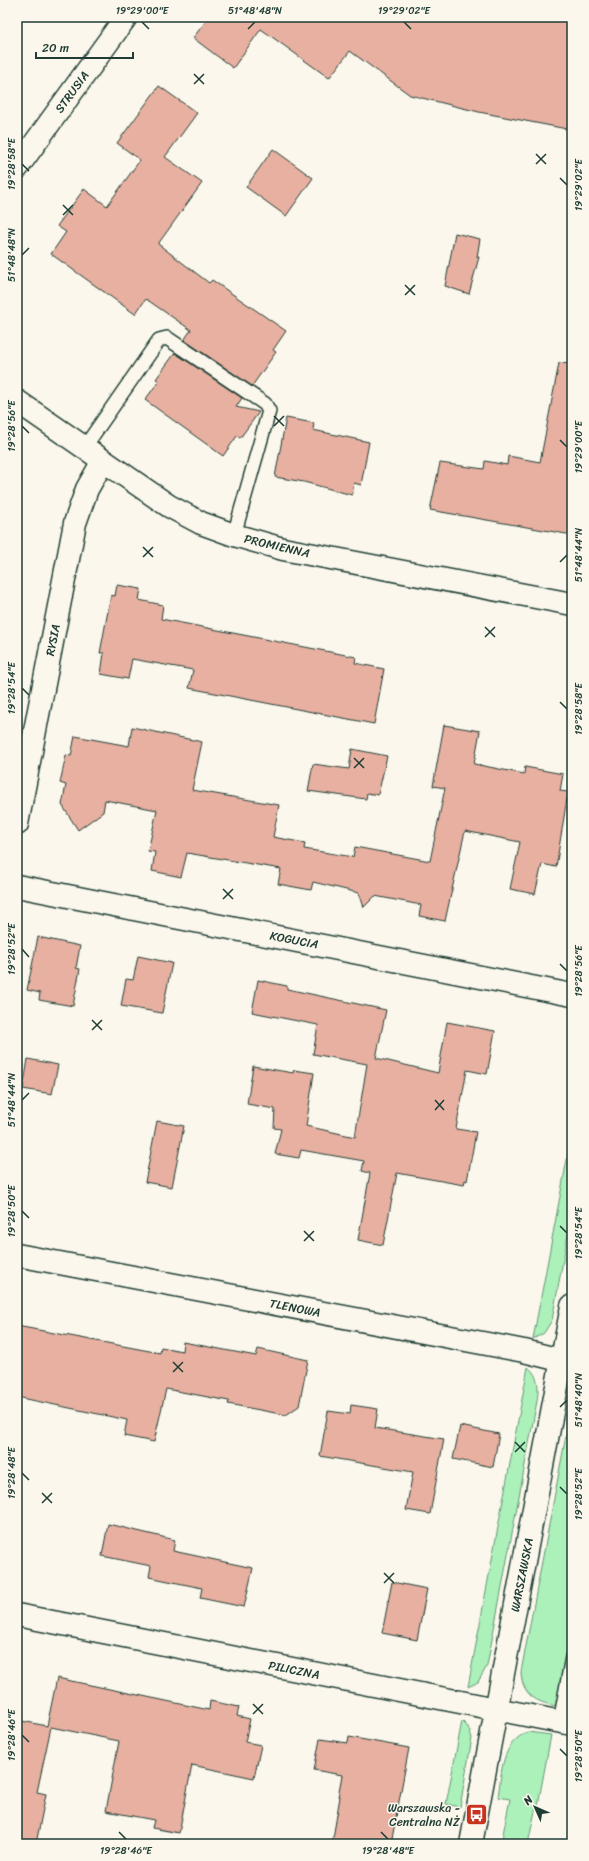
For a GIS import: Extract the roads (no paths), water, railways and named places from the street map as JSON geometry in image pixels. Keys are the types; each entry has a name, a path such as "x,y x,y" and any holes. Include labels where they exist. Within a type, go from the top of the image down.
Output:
{"street":[{"name":"STRUSIA","path":"17,168 126,17"},
{"name":"PROMIENNA","path":"17,400 169,506 201,523 234,535 283,549 572,604"},
{"name":"RYSIA","path":"17,824 75,523 87,489 103,461"},
{"name":"KOGUCIA","path":"17,886 572,995"},
{"name":"TLENOWA","path":"17,1255 524,1351 567,1362"},
{"name":"WARSZAWSKA","path":"471,1844 496,1709 567,1362 572,1306"},
{"name":"PILICZNA","path":"17,1615 566,1723"}],"lane":[{"path":"84,448 158,340 167,338 265,404 269,411 234,535"},
{"path":"566,1723 572,1658"}],"place":[{"name":"Warszawska - Centralna NŻ","path":"476,1815"}]}
